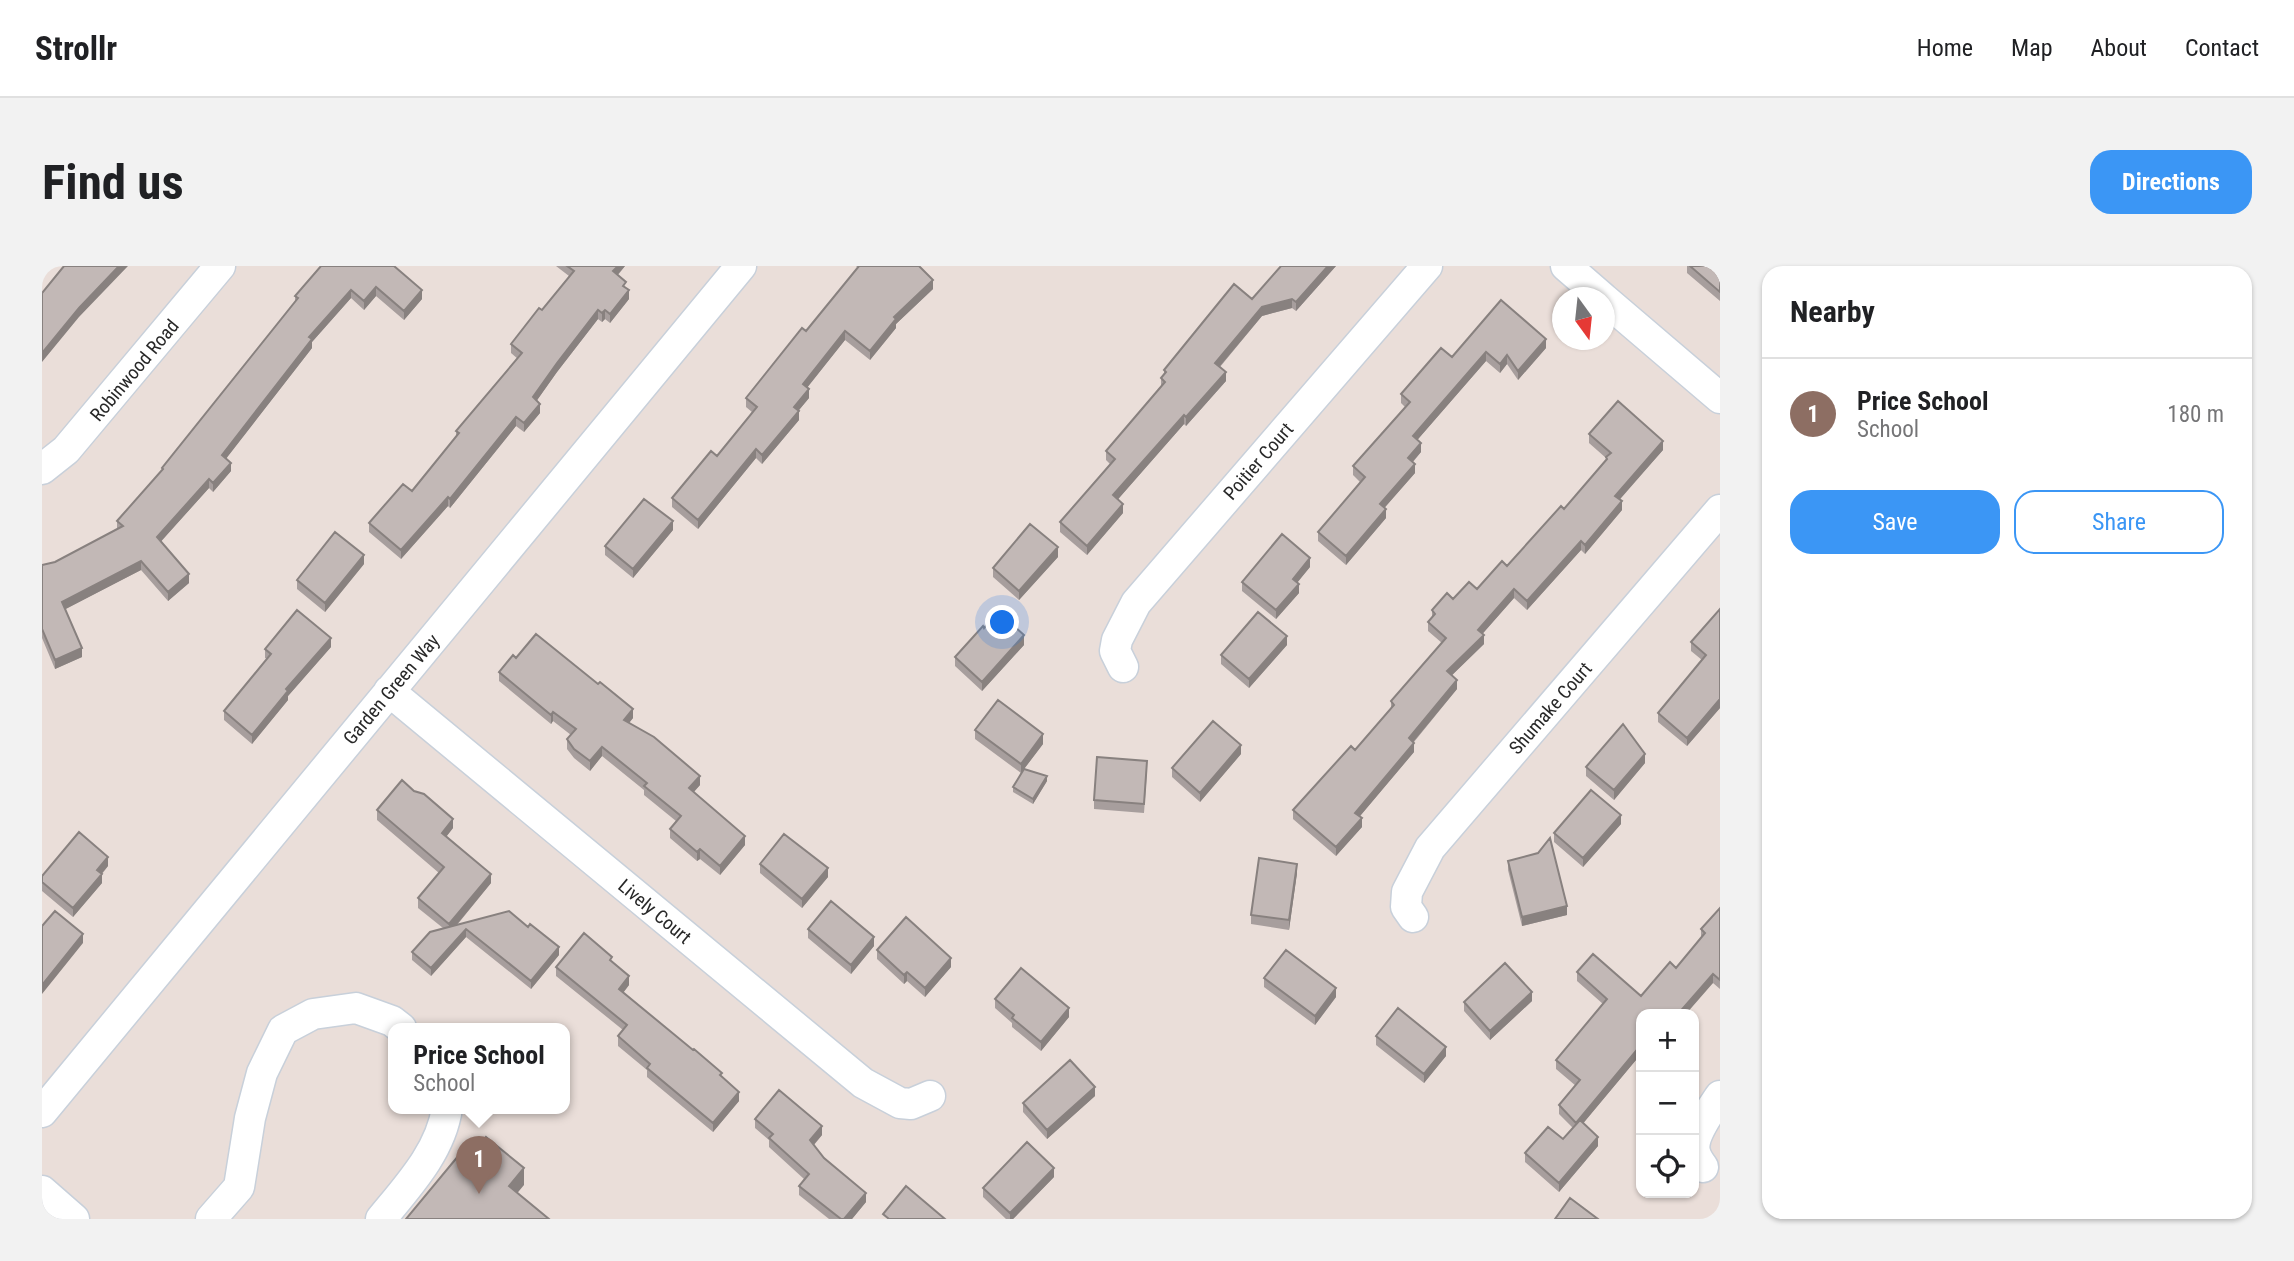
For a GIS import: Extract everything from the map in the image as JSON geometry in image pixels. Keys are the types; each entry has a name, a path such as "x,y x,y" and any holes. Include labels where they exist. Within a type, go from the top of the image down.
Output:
{"street":[{"name":"Robinwood Road","path":"42,468 66,450 220,266"},
{"name":"Garden Green Way","path":"42,1112 741,266"},
{"name":"Poitier Court","path":"1123,667 1115,651 1117,640 1136,603 1427,266"},
{"path":"1566,266 1591,287"},
{"path":"1615,307 1720,398"},
{"name":"Shumake Court","path":"1412,917 1406,907 1406,892 1430,848 1720,510"},
{"name":"Lively Court","path":"389,691 863,1083 900,1102 911,1104 930,1096"},
{"path":"211,1219 239,1187 250,1118 262,1073 283,1030 313,1014 356,1008 395,1023"},
{"path":"1703,1167 1695,1152 1695,1143 1720,1096"},
{"path":"381,1219 441,1138 446,1114"},
{"path":"42,1191 74,1219"}],"building":[{"path":"64,266 119,266 79,308 42,353 42,293"},
{"path":"321,266 394,266 422,290 404,311 376,287 364,301 351,290 309,337 312,339 222,455 231,463 213,483 209,479 157,537 189,574 168,592 141,561 62,602 82,648 55,660 42,629 42,565 55,562 123,526 117,521 163,469"},
{"path":"567,266 618,266 613,271 626,282 623,286 629,290 610,314 605,310 602,313 598,310 533,397 540,404 524,423 516,417 450,499 448,497 401,550 369,523 403,484 412,491 459,433 456,431 522,353 511,344 539,308 542,310 574,271"},
{"path":"859,266 919,266 933,280 894,317 896,319 870,351 845,331 803,384 809,389 794,407 799,411 762,455 756,449 698,520 672,498 711,451 717,456 757,407 746,398 802,328 806,331"},
{"path":"1281,266 1328,266 1296,302 1292,299 1262,307 1215,363 1226,372 1113,495 1123,504 1087,546 1060,522 1115,459 1106,451 1165,382 1161,378 1166,372 1164,370 1234,284 1252,299"},
{"path":"1690,266 1720,266 1720,292"},
{"path":"1501,300 1546,339 1518,371 1507,355 1500,364 1486,352 1413,436 1421,443 1408,458 1415,464 1380,504 1386,509 1346,556 1318,532 1365,477 1353,466 1410,402 1401,394 1441,348 1452,357"},
{"path":"1618,401 1663,441 1615,496 1622,501 1585,545 1581,541 1527,601 1514,589 1478,630 1484,635 1447,671 1457,680 1409,738 1414,743 1355,813 1362,818 1336,847 1293,810 1351,746 1355,750 1394,705 1391,701 1446,638 1428,622 1435,614 1432,610 1447,593 1453,599 1469,582 1477,589 1502,561 1507,566 1561,506 1564,509 1607,459 1611,453 1589,434"},
{"path":"644,499 673,521 633,569 605,546"},
{"path":"1030,524 1058,547 1019,591 993,568"},
{"path":"335,532 364,555 325,603 297,580"},
{"path":"1282,534 1310,558 1293,579 1299,584 1276,610 1242,582"},
{"path":"1720,609 1720,699 1687,738 1658,713 1706,655 1691,642"},
{"path":"297,610 331,638 286,689 288,691 252,735 224,711 271,654 265,649"},
{"path":"997,611 1024,635 982,682 955,657"},
{"path":"1258,612 1287,636 1249,679 1221,655"},
{"path":"536,634 633,709 624,720 654,737 700,776 689,788 745,836 720,866 700,849 697,852 670,829 681,816 644,786 647,783 602,747 590,761 574,749 567,739 576,729 553,712 551,715 499,672 513,655 516,658"},
{"path":"998,700 1043,734 1021,764 975,730"},
{"path":"1213,721 1241,745 1200,793 1172,768"},
{"path":"1623,724 1645,754 1614,790 1586,767"},
{"path":"1097,757 1147,761 1144,804 1094,800"},
{"path":"1024,769 1047,776 1033,799 1013,787"},
{"path":"402,780 414,791 424,794 453,819 442,833 491,874 449,924 418,898 444,867 377,810"},
{"path":"1591,790 1621,815 1583,858 1554,833"},
{"path":"79,832 108,857 97,870 102,874 73,908 42,882 42,876"},
{"path":"784,834 828,868 802,899 760,864"},
{"path":"1550,838 1567,906 1522,917 1508,861 1538,853"},
{"path":"1259,858 1297,864 1289,920 1251,915"},
{"path":"831,901 874,937 851,965 808,929"},
{"path":"1720,908 1720,980 1713,974 1682,1009 1636,1009 1636,1051 1576,1123 1559,1105 1580,1080 1556,1060 1607,999 1577,972 1593,954 1641,996 1670,962 1676,968 1705,933 1701,929"},
{"path":"55,911 83,934 42,985 42,926"},
{"path":"509,911 559,947 531,981 466,929 431,968 412,952 430,932"},
{"path":"906,917 951,958 925,988 907,972 904,975 877,950"},
{"path":"584,933 629,976 619,989 722,1073 720,1075 739,1092 713,1123 647,1068 650,1064 618,1036 627,1025 556,967"},
{"path":"1286,950 1336,988 1315,1016 1264,978"},
{"path":"1505,963 1532,992 1490,1031 1464,1002"},
{"path":"1021,968 1069,1008 1041,1042 1012,1018 1014,1015 995,999"},
{"path":"1398,1008 1446,1047 1424,1074 1376,1036"},
{"path":"1070,1060 1095,1087 1047,1130 1023,1103"},
{"path":"779,1090 822,1126 810,1140 824,1158 866,1193 844,1219 799,1186 809,1174 769,1138 773,1134 755,1119"},
{"path":"1580,1120 1598,1137 1559,1183 1525,1153 1548,1127 1563,1139"},
{"path":"486,1137 524,1168 509,1186 549,1219 406,1219 464,1149 471,1155"},
{"path":"1027,1142 1054,1168 1010,1213 983,1188"},
{"path":"906,1186 945,1219 889,1219 883,1214"},
{"path":"1570,1198 1598,1219 1555,1219"}],"place":[{"name":"Price School","path":"479,1194"}]}
